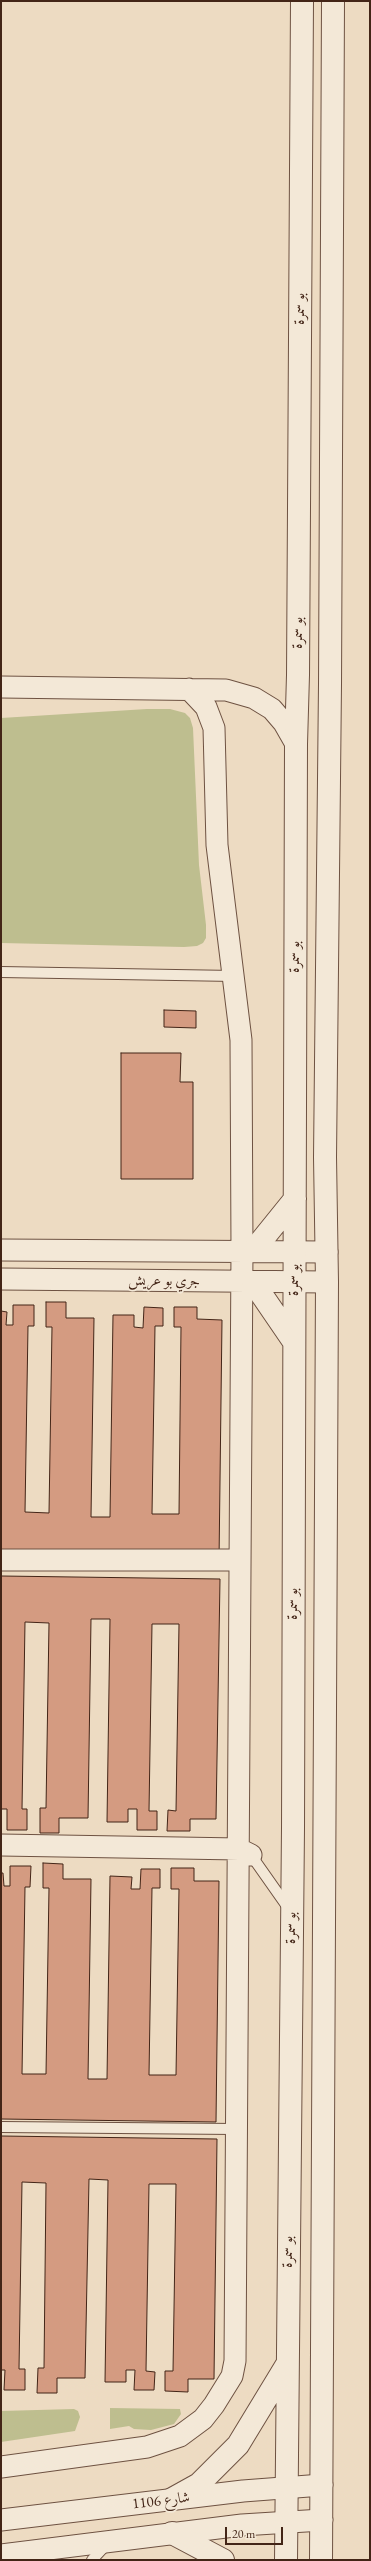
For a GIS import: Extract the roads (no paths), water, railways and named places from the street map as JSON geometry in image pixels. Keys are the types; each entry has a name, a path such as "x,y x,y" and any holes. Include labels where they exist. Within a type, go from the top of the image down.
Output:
{"street":[{"name":"بو سمرة","path":"286,2560 295,1252 296,744 298,675 302,1"},
{"path":"321,2560 327,1282 325,1157 330,692 333,1"},
{"path":"1,688 226,690 254,698 272,709 284,723 296,744"},
{"path":"1,2467 147,2447 164,2442 190,2430 203,2419 226,2389 232,2376 235,2361 236,2129 245,1852 240,1560 247,1251 241,1040 217,846 214,728 206,707 189,689"},
{"path":"247,1251 294,1199"},
{"name":"جري بو عريش","path":"1,1250 327,1252"},
{"name":"جري بو عريش","path":"1,1279 327,1282"},
{"path":"247,1282 294,1342"},
{"path":"1,1560 240,1560"},
{"path":"1,1845 245,1852"},
{"path":"172,2499 199,2484 238,2445 287,2365"},
{"name":"شارع 1106","path":"1,2520 172,2499 322,2485"},
{"path":"1,2555 172,2533 286,2521 322,2520"},
{"path":"172,2533 224,2560"}],"lane":[{"path":"1,972 234,976"},
{"path":"245,1852 291,1911"},
{"path":"1,2126 236,2129"},
{"path":"92,2560 109,2542"}]}
